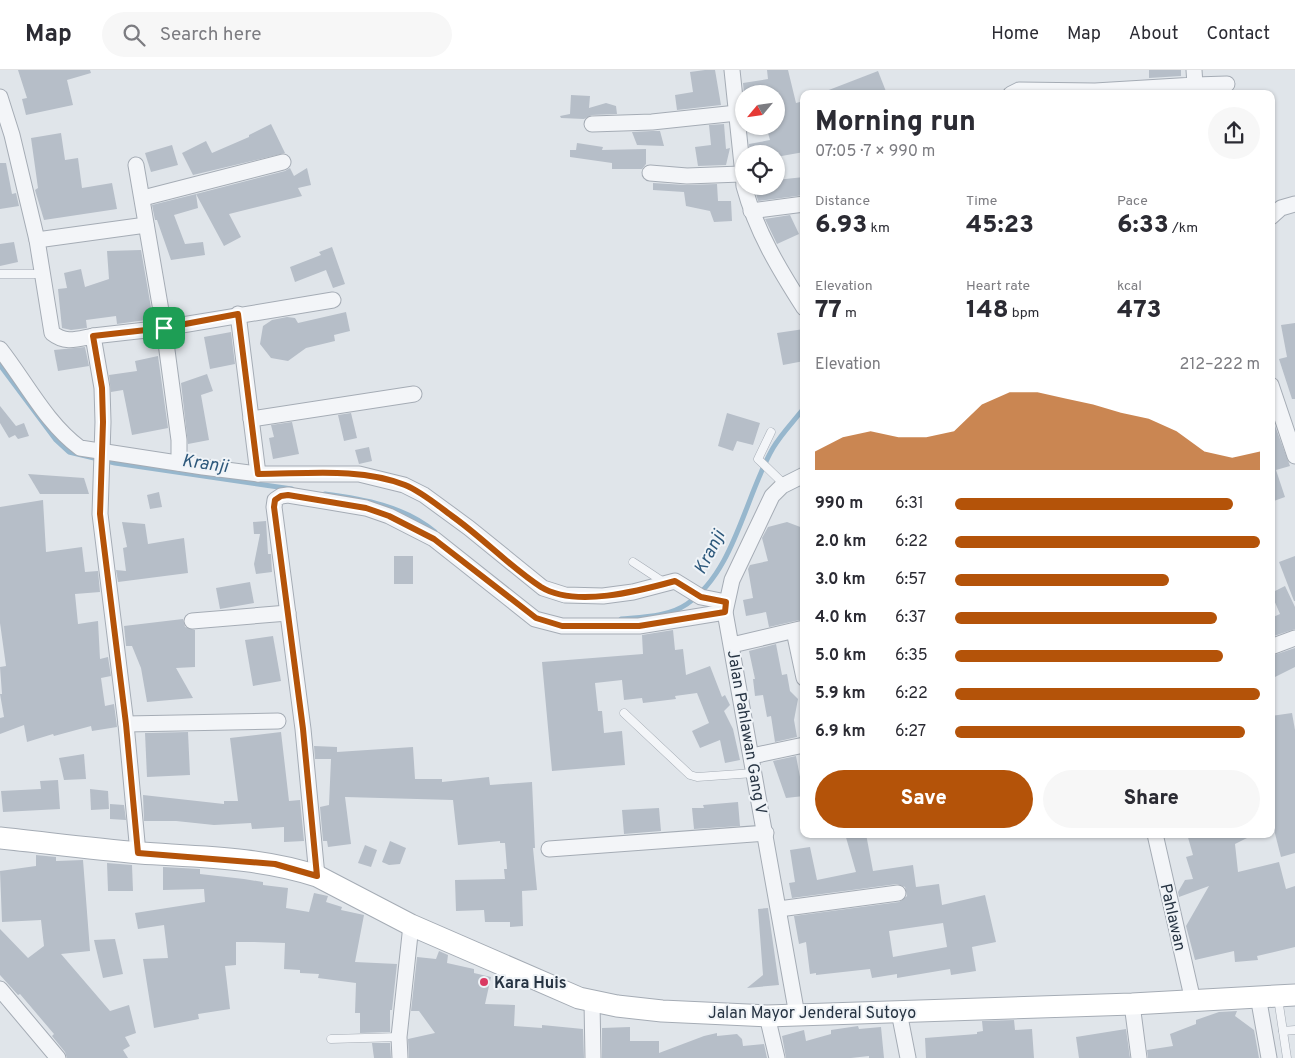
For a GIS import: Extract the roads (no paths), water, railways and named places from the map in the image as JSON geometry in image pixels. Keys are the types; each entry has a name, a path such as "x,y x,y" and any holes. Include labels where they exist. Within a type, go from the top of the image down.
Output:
{"main road":[{"name":"Jalan Mayor Jenderal Sutoyo","path":"0,838 138,853 275,864 317,876 411,925 592,1002 662,1011 767,1016 1132,1004 1277,996"}],"street":[{"path":"732,70 735,96"},
{"path":"1126,90 1189,84 1227,84"},
{"path":"0,97 12,135 37,240 52,333 60,339 67,341 93,336 164,328 238,314 332,300"},
{"path":"592,124 652,122 735,113"},
{"path":"143,198 283,162"},
{"path":"136,165 164,328 179,440 179,463"},
{"path":"650,173 735,180"},
{"path":"747,195 751,211 778,267 800,302"},
{"path":"1275,213 1281,208 1295,204"},
{"path":"751,211 800,205"},
{"path":"37,240 146,225"},
{"path":"238,314 258,474"},
{"path":"93,336 102,388 100,514 126,724 138,853"},
{"path":"0,349 52,422 65,437 80,448 101,456 179,463 258,474 359,474 404,485 424,496 469,528 543,588 565,595 603,596 670,582 726,607"},
{"path":"251,419 414,394"},
{"path":"1275,397 1295,456"},
{"name":"Jalan Pahlawan Gang V","path":"797,1015 726,607 732,580 764,509 776,491 800,477"},
{"path":"317,876 303,729 274,507 275,500 281,496 288,495 366,508 389,516 434,539 536,618 562,626 639,626 726,607"},
{"path":"192,621 288,612"},
{"path":"732,645 799,630"},
{"path":"1275,646 1295,638"},
{"path":"126,724 278,721"},
{"path":"752,756 800,747"},
{"path":"549,849 766,833"},
{"name":"Pahlawan","path":"1156,838 1193,1001"},
{"path":"779,909 898,893"},
{"path":"400,1058 399,1037 411,925"},
{"path":"0,989 58,1058"},
{"path":"1269,1058 1277,996"},
{"path":"592,1002 593,1058"},
{"path":"1132,1004 1139,1058"},
{"path":"899,1012 908,1058"},
{"path":"767,1016 777,1058"}],"lane":[{"path":"0,274 41,274"},
{"path":"771,432 758,456 760,461 785,485"},
{"path":"633,562 670,582"},
{"path":"624,713 690,775 697,777 754,773"},
{"path":"1277,996 1287,1058"},
{"path":"1283,1031 1295,1030"},
{"path":"331,1039 399,1037"}],"waterway":[{"name":"Kranji","path":"0,365 56,440 69,452 115,463 292,489"},
{"name":"Kranji","path":"621,619 655,616 672,612 687,604 703,590 717,572 728,553 754,488 773,448 800,413"},
{"name":"Kranji","path":"325,494 383,505 410,516 435,532"}],"place":[{"name":"Kara Huis","path":"484,982"}]}
